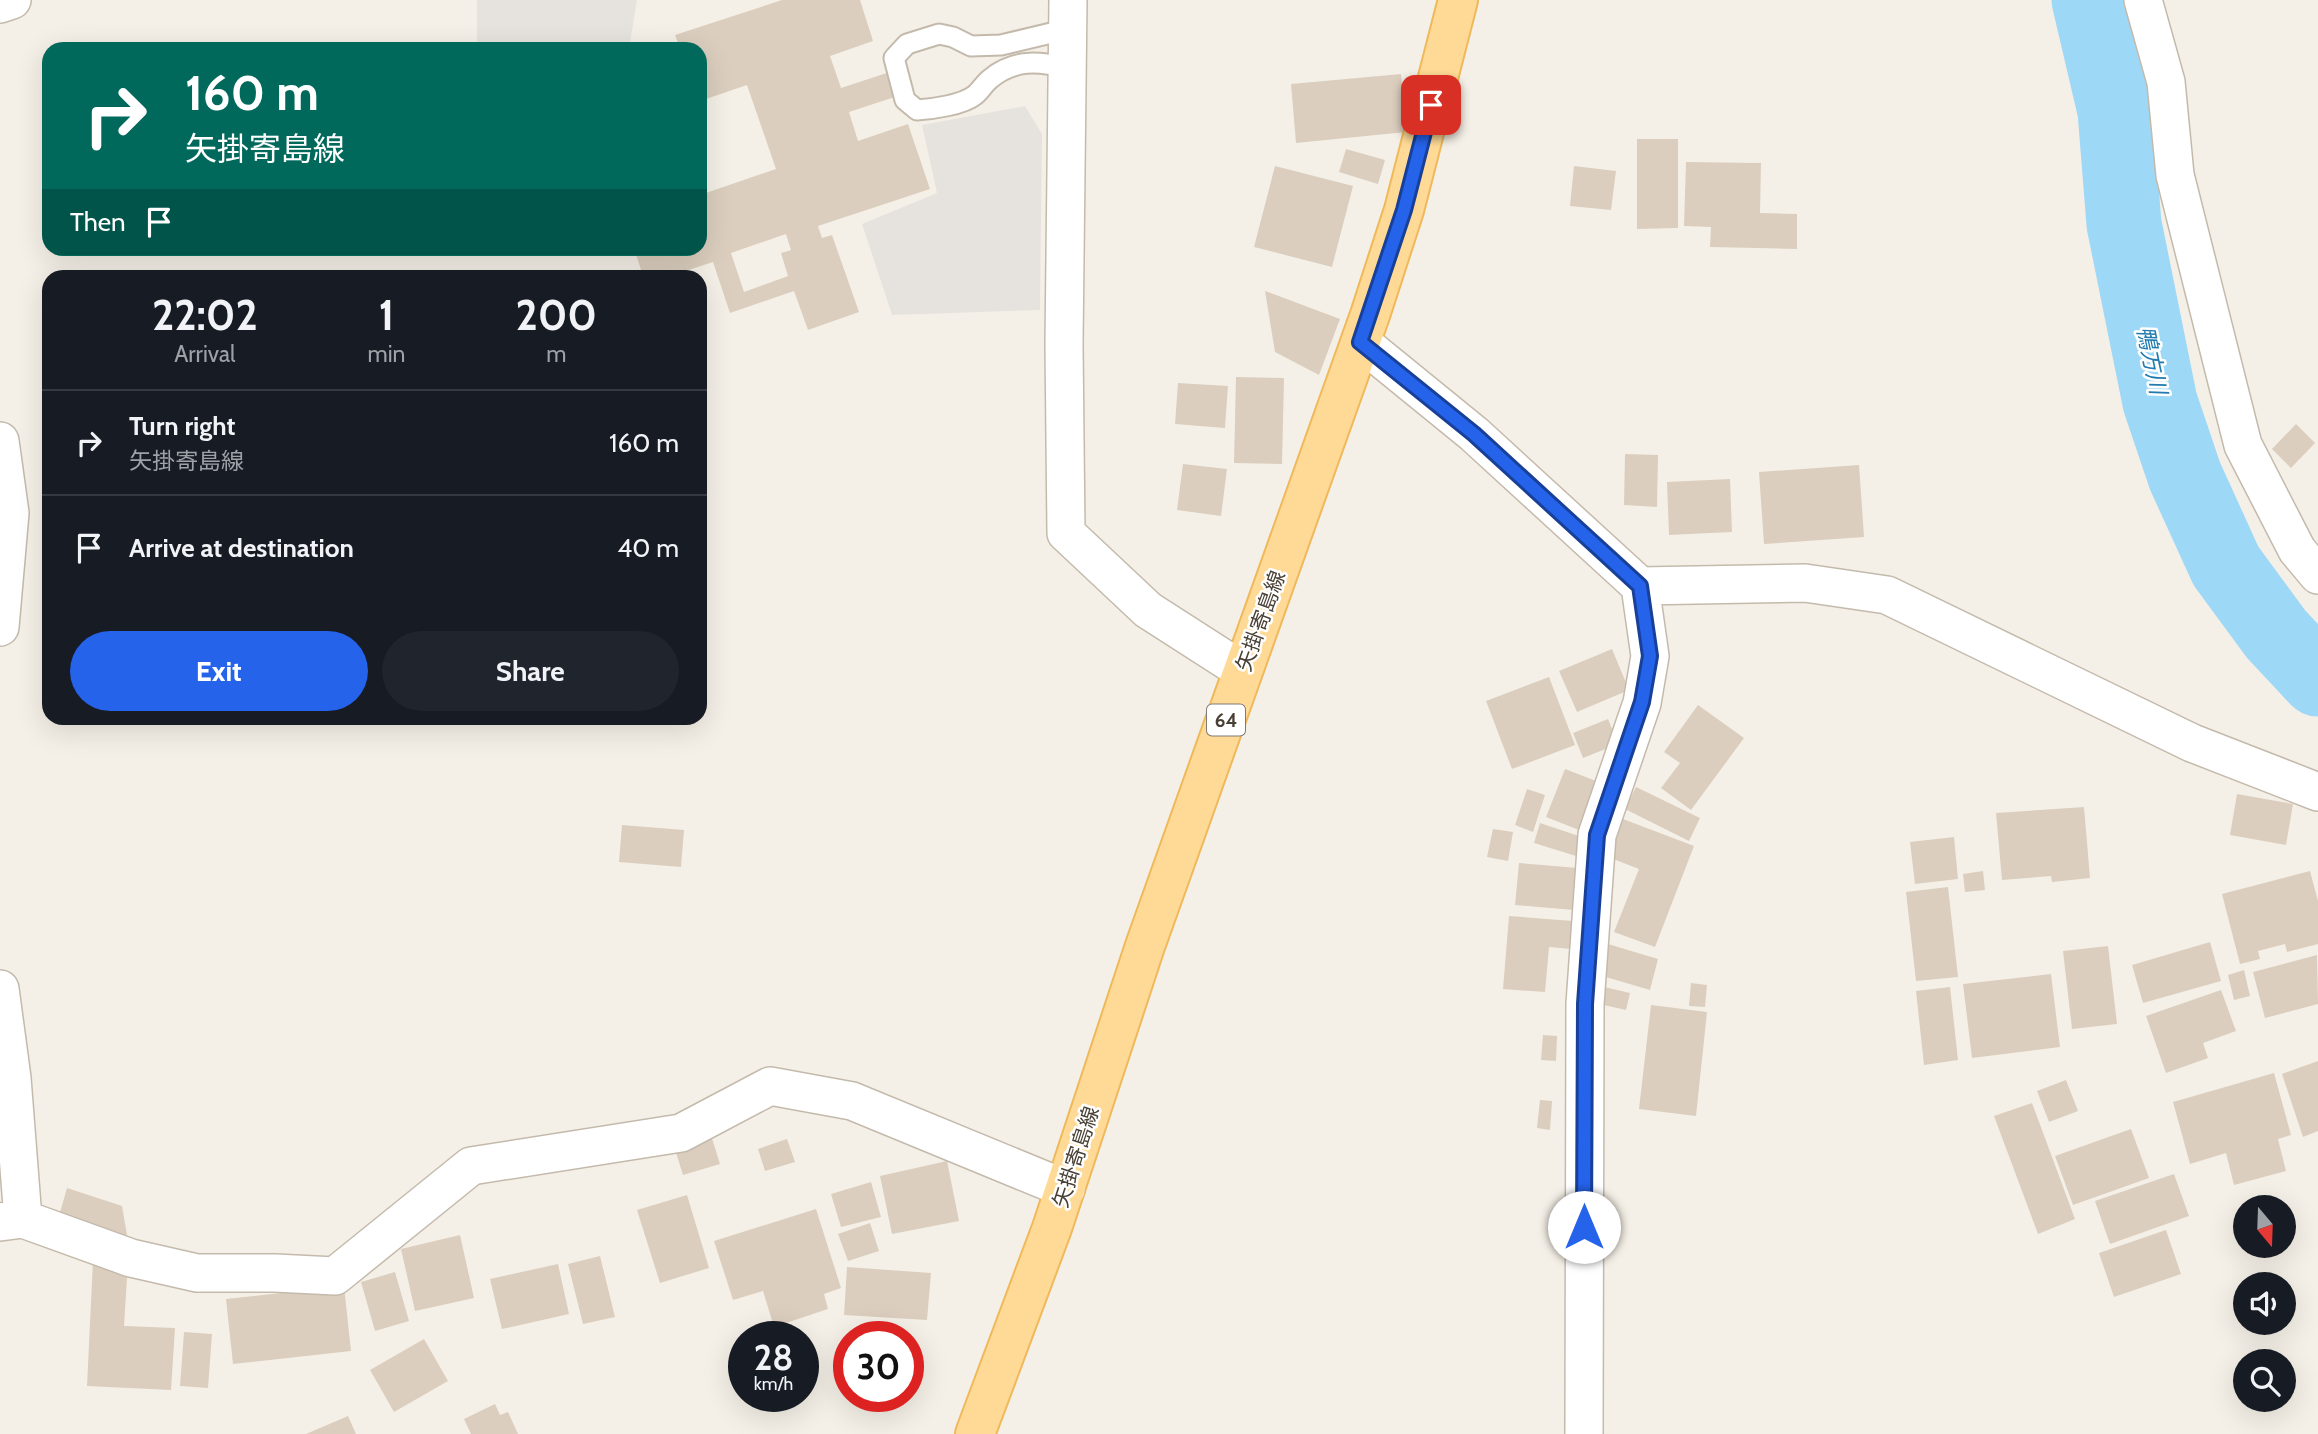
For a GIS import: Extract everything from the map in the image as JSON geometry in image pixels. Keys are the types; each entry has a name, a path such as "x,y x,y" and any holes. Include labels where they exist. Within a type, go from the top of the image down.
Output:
{"main road":[{"name":"矢掛寄島線","path":"975,1434 1066,1189 1145,946 1360,342 1404,210 1458,0"}],"street":[{"path":"0,4 12,0"},
{"path":"2143,0 2166,82 2175,175 2243,444 2297,550 2318,575"},
{"path":"1068,15 1064,344 1066,533 1147,610 1243,671"},
{"path":"1360,342 1474,434 1640,586 1650,656 1642,702 1597,835 1585,1004 1584,1434"},
{"path":"0,441 10,513 0,627"},
{"path":"1640,586 1805,583 1887,595 2192,743 2318,792"},
{"path":"0,989 12,1078 12,1221 131,1258 197,1273 335,1276 471,1166 681,1133 770,1086 852,1101 1066,1189"}],"lane":[{"path":"1068,15 1001,45 971,46 953,37 939,34 907,44 894,58 905,100 917,110 934,109 973,97 990,78 1017,63 1047,63 1068,68"}],"shaded area":[{"path":"477,0 637,0 630,42 477,42"},
{"path":"1025,106 1042,134 1040,310 892,315 862,224 937,193 922,125"}],"building":[{"path":"782,0 860,0 873,41 830,56 841,88 905,67 913,91 849,112 858,141 908,124 930,189 818,226 822,238 832,235 859,312 808,330 794,291 730,313 713,262 688,270 641,270 637,256 707,256 707,193 776,169 747,85 707,99 707,42 678,42 675,35","holes":["786,234 791,250 781,253 788,276 744,292 731,253"]},
{"path":"1401,74 1406,132 1296,143 1291,84"},
{"path":"1637,139 1678,139 1678,228 1637,229"},
{"path":"1346,149 1385,160 1378,184 1339,172"},
{"path":"1686,162 1761,163 1760,213 1797,214 1797,249 1710,247 1711,227 1684,226"},
{"path":"1275,166 1353,186 1332,267 1254,247"},
{"path":"1574,166 1616,171 1611,210 1570,206"},
{"path":"1265,291 1340,319 1319,375 1275,352"},
{"path":"1236,377 1284,378 1282,464 1234,463"},
{"path":"1178,383 1228,386 1225,428 1175,424"},
{"path":"2296,424 2315,443 2291,468 2272,449"},
{"path":"1625,454 1658,455 1657,507 1624,505"},
{"path":"1183,464 1227,469 1221,516 1177,510"},
{"path":"1859,465 1864,537 1764,544 1759,472"},
{"path":"1730,479 1732,532 1669,535 1667,482"},
{"path":"1612,649 1629,690 1577,712 1559,671"},
{"path":"1549,677 1575,745 1512,769 1486,701"},
{"path":"1698,705 1744,738 1691,810 1661,788 1680,763 1664,752"},
{"path":"1608,719 1618,744 1583,758 1573,733"},
{"path":"1565,769 1604,784 1584,832 1546,817"},
{"path":"1636,787 1700,818 1689,841 1625,809"},
{"path":"1527,789 1545,795 1533,832 1515,825"},
{"path":"2237,794 2293,804 2286,845 2230,835"},
{"path":"2084,807 2090,878 2052,882 2051,876 2002,880 1996,813"},
{"path":"1623,819 1694,846 1655,947 1614,932 1639,869 1608,857"},
{"path":"1540,823 1582,837 1576,856 1534,843"},
{"path":"622,825 684,830 681,867 619,862"},
{"path":"1493,829 1513,832 1508,861 1487,857"},
{"path":"1954,837 1958,879 1915,884 1910,842"},
{"path":"1519,863 1578,868 1574,910 1515,905"},
{"path":"1983,871 1985,890 1965,892 1963,874"},
{"path":"2310,871 2318,901 2318,944 2287,952 2285,944 2258,951 2260,959 2240,964 2222,894"},
{"path":"1948,887 1958,977 1916,981 1906,892"},
{"path":"1509,916 1573,921 1571,949 1549,947 1545,992 1503,989"},
{"path":"2210,942 2221,981 2143,1003 2132,965"},
{"path":"1608,944 1658,959 1650,990 1599,975"},
{"path":"2108,946 2117,1024 2072,1029 2063,951"},
{"path":"2317,955 2318,1004 2265,1018 2253,972"},
{"path":"2244,970 2250,996 2234,1000 2228,975"},
{"path":"2051,974 2060,1047 1972,1058 1963,984"},
{"path":"1691,983 1707,985 1705,1007 1689,1006"},
{"path":"1600,986 1630,993 1626,1010 1595,1003"},
{"path":"1950,987 1958,1060 1924,1065 1916,991"},
{"path":"2221,990 2236,1031 2203,1043 2208,1058 2166,1073 2146,1016"},
{"path":"1651,1005 1707,1012 1696,1116 1639,1109"},
{"path":"1543,1035 1557,1036 1556,1061 1541,1060"},
{"path":"2318,1061 2318,1131 2303,1137 2282,1074"},
{"path":"2274,1073 2291,1135 2278,1139 2286,1171 2234,1185 2226,1153 2190,1164 2173,1102"},
{"path":"2066,1080 2078,1111 2049,1122 2037,1091"},
{"path":"1540,1100 1552,1101 1550,1130 1537,1128"},
{"path":"2032,1103 2075,1219 2038,1234 1994,1116"},
{"path":"2131,1129 2149,1178 2073,1205 2055,1156"},
{"path":"710,1132 720,1164 683,1175 673,1143"},
{"path":"787,1139 795,1162 765,1171 758,1149"},
{"path":"947,1161 959,1221 892,1234 880,1176"},
{"path":"2174,1174 2189,1216 2110,1244 2095,1201"},
{"path":"871,1182 881,1217 841,1227 831,1194"},
{"path":"67,1188 122,1206 131,1258 57,1223"},
{"path":"687,1195 709,1268 660,1283 637,1210"},
{"path":"816,1209 841,1288 824,1294 828,1309 792,1321 772,1321 763,1291 733,1300 714,1241"},
{"path":"870,1223 879,1251 848,1261 838,1234"},
{"path":"2166,1230 2181,1274 2114,1297 2099,1253"},
{"path":"460,1235 474,1298 415,1311 401,1249"},
{"path":"600,1256 615,1317 583,1324 568,1264"},
{"path":"93,1260 128,1262 124,1326 175,1328 171,1390 87,1386"},
{"path":"558,1264 569,1314 502,1329 490,1279"},
{"path":"847,1267 931,1273 927,1320 844,1315"},
{"path":"395,1272 409,1321 375,1331 361,1282"},
{"path":"344,1286 351,1351 233,1364 226,1299"},
{"path":"184,1332 212,1334 208,1388 180,1386"},
{"path":"424,1339 448,1381 394,1412 370,1370"},
{"path":"495,1404 500,1415 508,1412 518,1434 471,1434 464,1419"},
{"path":"348,1416 356,1434 306,1434"}],"waterway":[{"name":"鴨方川","path":"2089,0 2115,111 2124,224 2160,402 2185,476 2226,566 2276,634 2318,679"}],"route":[{"path":"1431,105 1404,210 1360,342 1474,434 1640,586 1650,656 1642,702 1597,835 1585,1004 1584,1227"}]}
